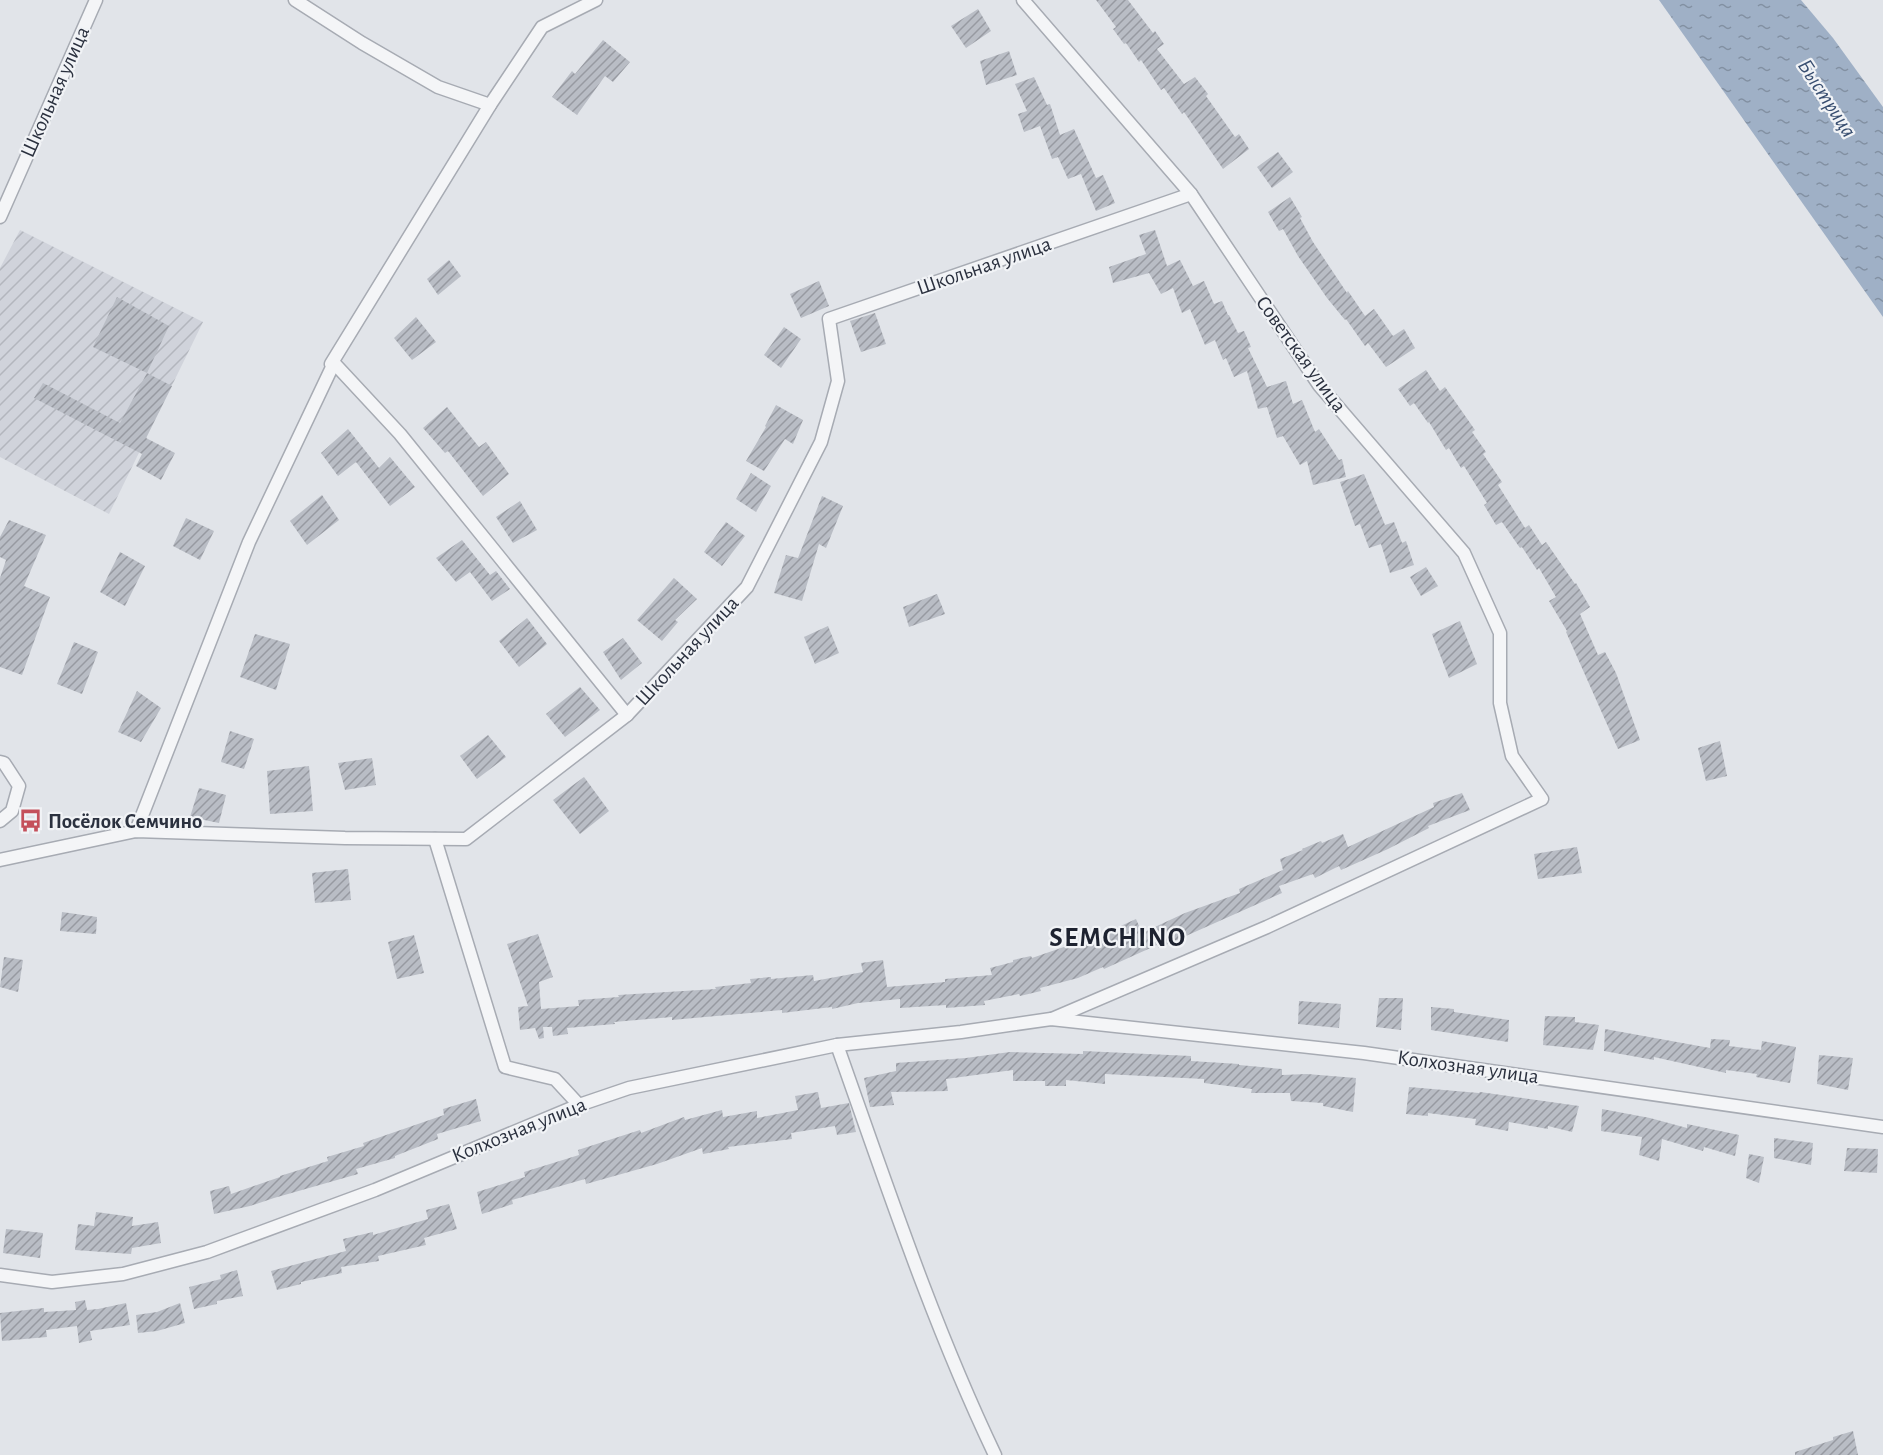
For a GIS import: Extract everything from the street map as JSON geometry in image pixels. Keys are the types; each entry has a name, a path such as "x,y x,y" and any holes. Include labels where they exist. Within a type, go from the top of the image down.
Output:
{"street":[{"name":"Школьная улица","path":"0,217 96,0"},
{"path":"295,0 362,43 438,87 490,105"},
{"path":"596,0 542,27 490,105 331,364 334,363 400,434 627,715"},
{"name":"Советская улица","path":"1023,0 1191,194 1319,385 1464,553 1500,633 1500,703 1512,756 1542,799"},
{"name":"Школьная улица","path":"0,860 136,831 466,839 627,715 747,587 821,442 838,381 829,319 1191,194"},
{"path":"136,831 249,542 334,363"},
{"path":"0,762 4,763 19,786 12,811 0,821"},
{"name":"Колхозная улица","path":"1051,1019 1267,927 1542,799"},
{"path":"435,838 505,1067 555,1079 579,1105"},
{"name":"Колхозная улица","path":"0,1275 52,1282 123,1274 207,1252 375,1190 579,1105 629,1088 837,1045 961,1032 1051,1019 1365,1053 1883,1127"},
{"path":"837,1045 900,1222 966,1395 995,1455"}],"shaded area":[{"path":"20,230 203,322 109,514 0,457 0,268"}],"water":[{"name":"Быстрица","path":"1659,0 1801,0 1833,38 1883,107 1883,317"}],"building":[{"path":"1096,0 1128,0 1164,44 1157,49 1184,84 1195,77 1235,137 1239,134 1249,149 1223,169 1184,112 1182,114 1164,88 1161,90 1141,60 1139,62 1126,43 1124,44 1113,29 1116,27"},
{"path":"978,9 991,31 966,48 951,26"},
{"path":"603,40 630,62 613,82 605,76 577,115 552,97 572,71 575,74"},
{"path":"1009,51 1017,75 986,85 980,61"},
{"path":"1034,77 1047,105 1050,104 1060,135 1074,129 1096,178 1103,175 1115,203 1096,211 1081,174 1068,179 1058,157 1052,159 1040,126 1024,132 1018,114 1027,111 1015,84"},
{"path":"1278,152 1293,172 1272,188 1257,167"},
{"path":"1290,197 1313,242 1365,316 1374,309 1393,336 1404,329 1415,348 1386,367 1368,343 1365,346 1346,319 1327,298 1298,256 1283,229 1279,231 1268,212"},
{"path":"1155,230 1167,266 1180,260 1193,286 1204,281 1214,304 1222,301 1238,333 1244,331 1251,347 1248,348 1267,387 1286,381 1293,404 1302,400 1315,432 1319,429 1339,460 1342,459 1346,477 1313,485 1307,461 1300,465 1283,436 1277,438 1267,407 1258,409 1247,371 1234,377 1226,358 1223,360 1215,340 1205,345 1190,309 1182,313 1173,288 1161,294 1149,273 1113,283 1109,267 1146,254 1139,235"},
{"path":"449,260 461,276 438,295 427,279"},
{"path":"819,281 829,306 801,318 790,294"},
{"path":"117,297 169,326 147,373 93,347"},
{"path":"875,313 886,344 861,352 850,321"},
{"path":"416,317 436,342 412,360 394,338"},
{"path":"784,327 801,339 781,368 764,355"},
{"path":"1426,370 1440,391 1445,387 1475,430 1472,432 1486,452 1483,454 1502,482 1498,485 1525,528 1529,525 1542,545 1546,542 1576,583 1590,607 1580,614 1598,655 1605,652 1616,673 1640,740 1618,749 1567,631 1549,601 1556,597 1539,568 1537,570 1502,522 1496,525 1484,505 1487,503 1464,466 1461,468 1449,448 1446,450 1414,403 1410,406 1398,389"},
{"path":"147,373 172,386 146,438 175,453 161,480 136,466 142,454 34,398 43,383 120,423"},
{"path":"776,405 803,420 793,444 785,439 764,471 746,461"},
{"path":"447,407 479,447 486,442 509,474 483,496 448,451 445,453 423,428"},
{"path":"348,429 379,468 390,457 415,487 390,506 356,462 338,476 321,453"},
{"path":"751,473 771,486 756,512 736,499"},
{"path":"1364,474 1385,525 1394,522 1402,543 1406,541 1414,565 1390,573 1381,544 1369,548 1360,524 1355,526 1340,482"},
{"path":"322,495 339,520 307,545 290,521"},
{"path":"822,496 843,506 826,548 819,544 802,601 774,593 786,555 798,558"},
{"path":"520,501 537,530 513,543 496,517"},
{"path":"186,518 214,531 200,560 173,546"},
{"path":"9,520 46,535 24,586 50,597 22,675 0,667 0,578 6,560 0,557 0,537"},
{"path":"726,522 745,536 722,566 704,552"},
{"path":"462,540 490,575 496,571 510,589 492,601 470,572 456,582 436,558"},
{"path":"120,552 145,566 125,606 100,592"},
{"path":"1426,567 1438,586 1421,596 1410,577"},
{"path":"674,578 697,599 675,620 678,622 662,641 637,620"},
{"path":"937,594 945,614 909,627 903,607"},
{"path":"527,618 547,644 519,667 499,641"},
{"path":"1460,621 1477,664 1449,678 1432,634"},
{"path":"828,626 839,653 815,664 804,637"},
{"path":"255,634 290,644 276,690 240,677"},
{"path":"623,638 642,663 621,680 603,652"},
{"path":"74,642 98,652 82,694 57,684"},
{"path":"580,687 600,710 565,737 546,714"},
{"path":"137,691 161,708 141,742 118,732"},
{"path":"230,731 254,739 244,769 221,762"},
{"path":"488,735 506,757 477,779 460,756"},
{"path":"1720,741 1727,776 1706,781 1698,748"},
{"path":"372,758 376,785 345,790 338,763"},
{"path":"309,766 313,811 270,814 267,771"},
{"path":"584,777 609,811 580,834 553,800"},
{"path":"199,788 226,795 219,823 190,817"},
{"path":"1462,793 1470,810 1428,826 1429,828 1388,849 1341,870 1339,866 1315,878 1313,874 1279,886 1282,893 1159,948 1157,945 1104,969 1103,967 1078,978 1040,988 1041,991 984,1001 985,1005 946,1008 946,1005 900,1008 900,999 858,1003 832,1009 832,1007 782,1013 782,1010 672,1020 672,1017 614,1022 615,1024 567,1028 568,1034 553,1036 552,1027 543,1027 544,1038 539,1039 535,1028 520,1030 518,1007 528,1006 507,944 538,934 553,977 539,982 541,1009 579,1006 578,1000 619,997 618,995 716,989 715,987 751,983 750,979 813,975 814,981 863,972 861,963 883,960 887,987 992,975 990,968 1013,962 1013,960 1031,956 1032,958 1087,939 1088,941 1136,919 1142,933 1185,913 1240,893 1239,889 1283,870 1280,859 1302,849 1343,834 1348,847 1434,807 1433,803"},
{"path":"1577,847 1582,873 1538,879 1534,854"},
{"path":"348,869 351,900 315,903 312,873"},
{"path":"62,912 97,917 96,934 60,931"},
{"path":"414,935 424,973 397,979 388,942"},
{"path":"4,957 23,960 18,992 0,987"},
{"path":"1379,998 1403,998 1401,1030 1376,1027"},
{"path":"1299,1001 1341,1004 1339,1028 1298,1024"},
{"path":"1431,1007 1454,1009 1454,1012 1509,1020 1508,1042 1431,1030"},
{"path":"1545,1016 1575,1017 1575,1022 1599,1025 1593,1050 1543,1045"},
{"path":"1605,1029 1710,1048 1711,1039 1730,1040 1729,1046 1761,1050 1762,1041 1796,1047 1790,1083 1756,1077 1757,1074 1726,1070 1726,1073 1654,1057 1654,1060 1604,1051"},
{"path":"1083,1051 1191,1056 1191,1061 1282,1069 1282,1075 1307,1074 1356,1078 1353,1112 1323,1106 1323,1103 1291,1101 1290,1093 1251,1093 1252,1089 1204,1083 1204,1079 1105,1074 1105,1084 1066,1080 1066,1086 1045,1086 1045,1081 1013,1081 1013,1070 946,1079 948,1091 891,1092 894,1105 870,1107 864,1078 896,1071 896,1063 1010,1052 1083,1054"},
{"path":"1819,1055 1853,1058 1848,1090 1817,1084"},
{"path":"1409,1087 1480,1092 1579,1106 1572,1132 1548,1126 1548,1129 1509,1122 1508,1131 1475,1125 1476,1119 1428,1113 1428,1116 1406,1114"},
{"path":"818,1092 821,1108 849,1103 856,1132 837,1135 835,1126 791,1133 792,1139 728,1147 729,1149 703,1154 702,1148 657,1164 586,1184 585,1179 512,1200 513,1204 482,1214 477,1192 525,1177 524,1172 579,1155 578,1150 640,1130 641,1133 684,1117 685,1120 722,1110 723,1117 757,1111 757,1118 798,1110 795,1096"},
{"path":"476,1099 481,1121 437,1134 438,1139 395,1156 395,1158 356,1169 358,1174 250,1206 214,1214 210,1191 229,1186 231,1194 328,1161 327,1157 364,1146 363,1143 444,1115 443,1109"},
{"path":"1602,1109 1687,1128 1687,1124 1739,1135 1735,1156 1704,1147 1703,1151 1662,1139 1659,1161 1639,1155 1642,1137 1601,1131"},
{"path":"1774,1138 1813,1143 1811,1165 1774,1158"},
{"path":"1847,1148 1878,1149 1877,1173 1844,1171"},
{"path":"1749,1154 1764,1157 1759,1183 1746,1178"},
{"path":"449,1204 457,1229 424,1238 426,1245 378,1256 379,1261 341,1267 342,1273 277,1290 271,1271 346,1251 343,1239 373,1232 373,1235 428,1219 426,1210"},
{"path":"96,1212 133,1217 132,1226 158,1222 161,1243 132,1248 131,1254 75,1250 78,1224 94,1226"},
{"path":"6,1229 43,1233 40,1258 3,1253"},
{"path":"237,1270 243,1296 217,1301 217,1304 194,1309 189,1287 221,1279 220,1275"},
{"path":"85,1300 87,1310 126,1303 130,1325 90,1331 92,1340 79,1343 77,1326 46,1330 47,1337 2,1341 0,1313 44,1308 44,1312 76,1310 75,1302"},
{"path":"180,1303 185,1323 157,1331 138,1333 136,1315 157,1312"},
{"path":"1853,1431 1858,1455 1795,1455 1795,1452"}],"place":[{"name":"Посёлок Семчино","path":"30,821"}],"district":[{"name":"SEMCHINO","path":"1118,937"}]}
